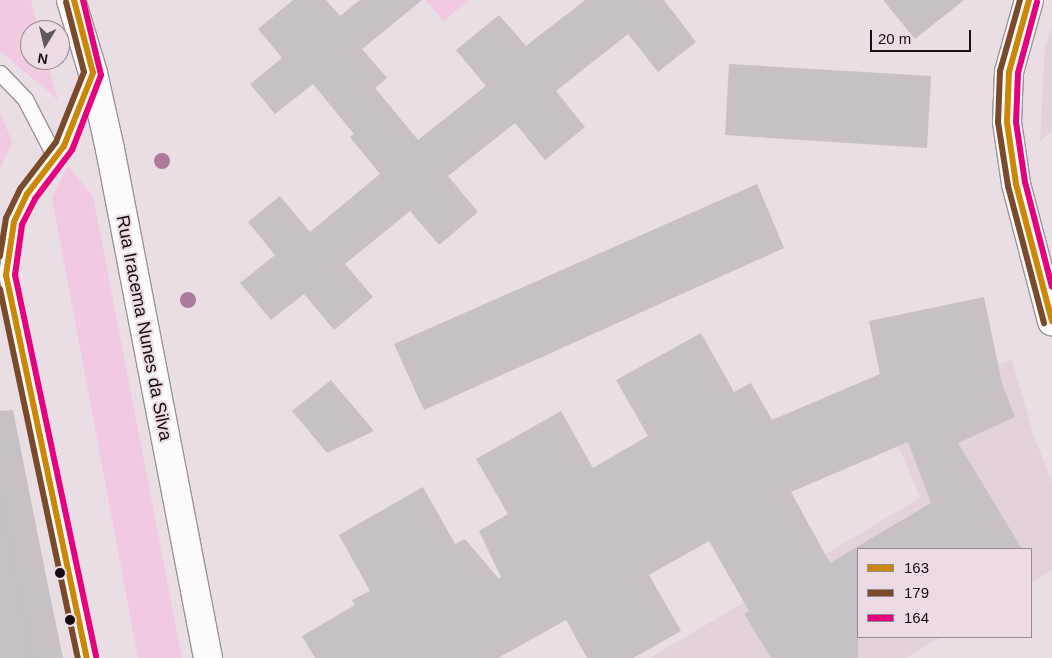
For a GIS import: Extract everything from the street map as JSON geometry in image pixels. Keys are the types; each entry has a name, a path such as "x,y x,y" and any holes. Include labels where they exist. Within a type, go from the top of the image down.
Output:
{"street":[{"path":"1029,0 1009,72 1007,122 1016,184 1052,321"},
{"name":"Rua Iracema Nunes da Silva","path":"73,3 93,73 208,658"}],"lane":[{"path":"1,72 25,99 56,159"},
{"path":"87,658 6,275 14,222 27,194 56,159 72,130 93,73"}],"path":[{"path":"0,495 32,658"}],"shaded area":[{"path":"0,0 31,0 36,20 20,20 20,68 0,51"},
{"path":"426,0 469,0 443,21"},
{"path":"1052,25 1052,131 1040,142 1045,48"},
{"path":"22,70 50,70 58,100"},
{"path":"0,112 12,142 0,170"},
{"path":"68,166 93,196 182,658 138,658 52,198"},
{"path":"1012,360 1033,434 1052,482 1052,570 1032,582 1032,548 857,548 857,638 939,638 906,658 650,658 920,498 877,394"}],"building":[{"path":"293,0 326,0 340,16 360,0 422,0 362,49 387,78 375,88 418,140 486,86 456,50 499,15 526,46 585,0 664,0 696,42 658,72 628,34 556,91 585,127 545,160 515,123 448,176 478,212 439,245 410,211 345,264 373,297 334,330 304,294 271,320 240,283 275,255 248,222 280,196 310,232 380,174 350,137 354,134 313,84 275,114 250,84 282,58 258,29"},
{"path":"883,0 964,0 915,39"},
{"path":"729,64 931,76 927,148 725,135"},
{"path":"757,184 784,248 424,410 394,344"},
{"path":"984,297 1002,384 1015,417 958,443 1021,548 857,548 858,658 771,658 744,614 749,611 709,541 649,575 681,631 633,658 587,658 566,620 498,658 315,658 302,636 355,605 352,600 370,591 339,535 423,487 455,544 465,539 499,579 501,577 479,531 508,514 476,459 561,411 593,468 648,436 616,380 701,333 734,392 751,383 772,420 880,374 869,321","holes":["908,442 931,503 830,563 791,492"]},
{"path":"331,380 374,431 327,453 292,411"},
{"path":"13,410 63,658 0,658 0,411"}],"transit line":[{"name":"163","path":"74,0 93,73 64,146 27,194 14,222 6,275 87,658"},
{"name":"164","path":"83,0 101,75 72,150 35,199 22,225 15,275 96,656"},
{"name":"179","path":"1020,0 1000,71 998,122 1008,186 1044,323"},
{"name":"163","path":"1029,0 1009,72 1007,122 1016,184 1052,321"},
{"name":"179","path":"0,256 6,218 20,189 56,142 84,72 66,2"},
{"name":"164","path":"1037,2 1018,73 1016,122 1025,182 1052,287"},
{"name":"179","path":"0,289 78,658"}]}
